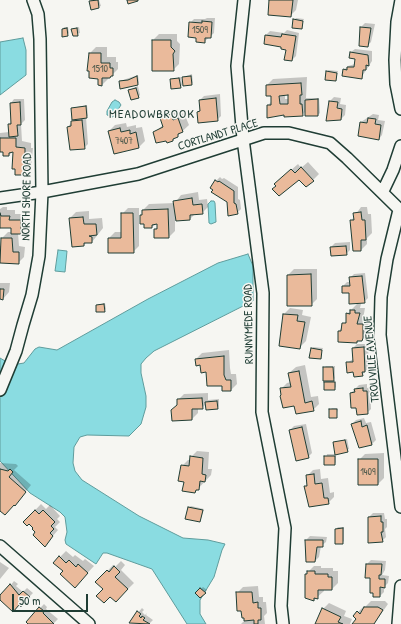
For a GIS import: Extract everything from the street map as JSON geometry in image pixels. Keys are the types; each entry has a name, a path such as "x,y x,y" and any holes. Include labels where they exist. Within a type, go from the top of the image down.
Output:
{"street":[{"name":"NORTH SHORE ROAD","path":"0,390 16,351 32,295 39,256 42,192 40,39 38,14 33,0"},
{"name":"RUNNYMEDE ROAD","path":"244,0 237,66 243,139 263,293 262,412 285,528 281,606 283,624"},
{"path":"401,0 397,22 395,60 396,84 401,109"},
{"name":"CORTLANDT PLACE","path":"0,198 42,192 138,174 264,133 289,133 330,143 383,192 400,210"},
{"path":"383,192 393,170 401,146"},
{"name":"TROUVILLE AVENUE","path":"400,210 387,259 381,297 380,334 401,507"},
{"path":"0,546 88,624"},
{"path":"398,624 401,586"}],"water":[{"path":"23,38 26,50 26,75 0,95 0,42"},
{"path":"115,100 121,105 113,117 107,115 107,111 112,102"},
{"path":"211,201 214,201 215,203 216,222 211,224 209,223 208,204"},
{"path":"58,250 67,251 65,272 55,271"},
{"path":"248,254 253,266 253,301 154,351 146,358 141,364 141,373 146,396 146,407 141,424 129,436 87,435 80,437 74,447 73,463 75,471 82,480 139,516 183,538 208,540 225,544 214,577 200,600 200,614 206,624 187,624 152,569 107,553 103,553 96,564 66,544 65,540 67,532 65,517 60,512 30,493 0,461 0,358 12,365 24,363 35,349 39,347 57,350 148,299 218,263"}],"building":[{"path":"98,0 99,8 91,10 89,1"},
{"path":"127,0 138,0 138,1 128,4"},
{"path":"269,0 293,0 291,17 268,15"},
{"path":"293,19 303,21 302,29 292,28"},
{"path":"202,21 212,22 211,38 205,38 205,43 196,42 196,38 188,37 189,22 202,23"},
{"path":"360,27 371,28 368,47 359,46"},
{"path":"67,28 68,36 62,37 62,29"},
{"path":"77,28 78,36 73,36 71,29"},
{"path":"282,34 296,36 292,61 284,60 286,50 281,49 281,47 264,44 265,35 281,37"},
{"path":"152,40 171,40 171,47 175,51 173,54 174,71 152,71"},
{"path":"350,52 368,55 369,66 366,65 366,70 363,70 362,79 342,76 343,69 347,70 347,67 354,67 355,59 349,58"},
{"path":"89,53 101,53 101,63 110,63 110,68 113,68 113,76 110,78 102,78 102,86 98,85 98,79 89,78 89,71 87,71"},
{"path":"326,71 337,73 336,81 325,80"},
{"path":"137,76 138,85 120,89 119,81 128,80"},
{"path":"191,76 192,85 183,86 182,77"},
{"path":"179,78 181,88 171,89 170,79"},
{"path":"301,83 302,95 300,95 300,104 302,104 303,116 284,117 284,115 267,118 267,105 271,105 271,96 266,96 266,85","holes":["288,95 288,104 280,104 279,96"]},
{"path":"136,88 139,98 131,100 128,90"},
{"path":"216,98 218,121 198,123 197,112 200,111 199,100"},
{"path":"318,99 318,116 305,116 305,100"},
{"path":"329,101 338,102 337,108 342,109 341,120 326,121"},
{"path":"20,102 21,125 17,125 18,136 9,137 8,124 11,124 10,103"},
{"path":"86,106 87,118 72,120 71,108"},
{"path":"171,114 173,120 178,118 183,132 178,134 178,137 173,139 173,141 167,143 166,141 156,143 153,132 163,127 160,118"},
{"path":"368,118 376,119 375,124 381,125 379,140 358,136 360,122 367,123"},
{"path":"82,120 85,149 70,150 67,127 71,126 71,121"},
{"path":"120,128 121,132 130,130 130,134 136,132 139,148 114,154 108,131"},
{"path":"0,138 16,138 16,147 25,148 25,154 27,154 25,175 15,175 15,169 12,169 13,152 9,153 9,156 3,156 3,152 0,152"},
{"path":"301,167 314,181 306,187 299,180 279,196 272,189 276,186 274,184 291,169 295,173"},
{"path":"215,180 234,191 234,203 236,204 238,214 228,216 227,202 211,192 213,190 210,188"},
{"path":"192,198 193,205 202,204 203,214 190,215 190,220 176,221 173,201"},
{"path":"168,209 169,238 154,238 154,229 157,229 157,224 152,225 152,228 144,228 144,224 140,224 140,215 142,215 142,210"},
{"path":"361,212 362,220 365,220 366,240 361,240 361,251 353,251 350,220 354,220 353,213"},
{"path":"0,213 1,216 10,216 9,220 21,220 21,234 11,234 11,228 0,228"},
{"path":"121,213 133,213 134,253 108,253 108,238 121,238"},
{"path":"83,217 84,224 96,224 97,235 89,236 92,237 92,243 84,243 84,246 72,247 69,218"},
{"path":"1,238 12,238 13,252 19,252 19,264 0,263"},
{"path":"346,246 347,255 331,256 330,247"},
{"path":"311,274 312,306 287,306 287,275"},
{"path":"362,276 365,303 349,304 349,293 342,293 342,286 350,286 349,277"},
{"path":"0,289 4,289 3,300 0,299"},
{"path":"104,304 105,312 96,312 96,305"},
{"path":"350,310 355,310 355,313 360,313 357,324 363,324 362,341 357,341 357,343 338,342 338,331 341,331 342,323 346,323 346,313 350,314"},
{"path":"283,314 298,315 297,321 305,322 300,349 279,346"},
{"path":"364,347 365,372 362,372 363,376 354,377 353,372 347,373 346,362 353,362 352,348"},
{"path":"311,348 322,350 321,359 309,358"},
{"path":"224,356 224,375 226,380 231,380 231,391 222,391 222,386 207,386 206,372 201,373 200,365 196,366 195,359"},
{"path":"323,367 333,367 334,381 323,381"},
{"path":"299,371 305,403 312,401 314,411 296,414 294,406 283,408 280,388 291,387 288,373"},
{"path":"324,382 335,382 335,390 324,390"},
{"path":"363,388 363,391 367,391 368,414 357,415 356,408 351,408 350,393 355,392 354,389"},
{"path":"202,398 203,409 192,409 192,420 172,421 171,410 177,405 177,399"},
{"path":"217,401 218,409 206,410 205,402"},
{"path":"329,409 337,409 337,418 329,418"},
{"path":"361,421 362,427 367,425 372,445 359,448 351,424"},
{"path":"302,427 309,458 296,461 289,430"},
{"path":"345,440 348,452 335,455 333,442"},
{"path":"190,456 203,458 202,474 206,475 205,482 200,481 199,490 196,490 195,493 182,491 184,482 178,481 181,465 189,466"},
{"path":"324,456 335,456 335,465 324,465"},
{"path":"358,459 378,459 378,485 358,485"},
{"path":"0,469 8,471 10,469 13,472 9,477 26,492 15,506 14,505 5,515 0,511"},
{"path":"314,474 315,484 322,483 324,498 328,498 329,504 309,507 304,486 307,486 306,475"},
{"path":"188,507 203,510 200,522 185,519"},
{"path":"35,510 39,514 43,510 55,522 51,526 54,529 50,533 53,536 45,547 33,535 35,532 32,529 33,528 29,524 27,526 23,522"},
{"path":"381,516 381,522 383,522 383,532 381,532 383,542 368,543 368,517"},
{"path":"343,528 343,544 335,544 335,529"},
{"path":"305,540 323,540 323,547 317,547 315,562 306,562"},
{"path":"59,556 66,563 69,560 76,567 78,564 88,573 75,588 60,574 63,571 53,563"},
{"path":"366,564 382,564 379,579 385,579 385,588 380,587 380,597 373,597 373,593 370,593 370,578 365,578"},
{"path":"114,566 120,572 115,577 128,589 116,602 110,597 104,603 96,596 103,589 95,582 107,570 109,572"},
{"path":"307,571 315,571 315,574 328,574 328,577 332,577 332,590 318,590 318,599 314,598 314,601 305,598 305,574 307,574"},
{"path":"10,584 19,595 23,591 30,597 21,607 19,605 13,612 0,600 0,595"},
{"path":"200,588 206,593 200,598 195,593"},
{"path":"236,592 252,592 253,603 258,602 258,608 261,608 261,620 258,620 258,624 254,624 254,620 244,621 241,611 237,611"},
{"path":"39,607 54,624 28,624 26,622"},
{"path":"364,607 378,607 383,610 374,624 352,624 356,619 353,616 357,611 360,614"},
{"path":"322,608 341,617 338,622 343,624 315,624"},
{"path":"137,611 141,614 139,616 141,618 142,616 145,618 143,620 150,624 129,623"}],"district":[{"name":"MEADOWBROOK","path":"152,115"}]}
